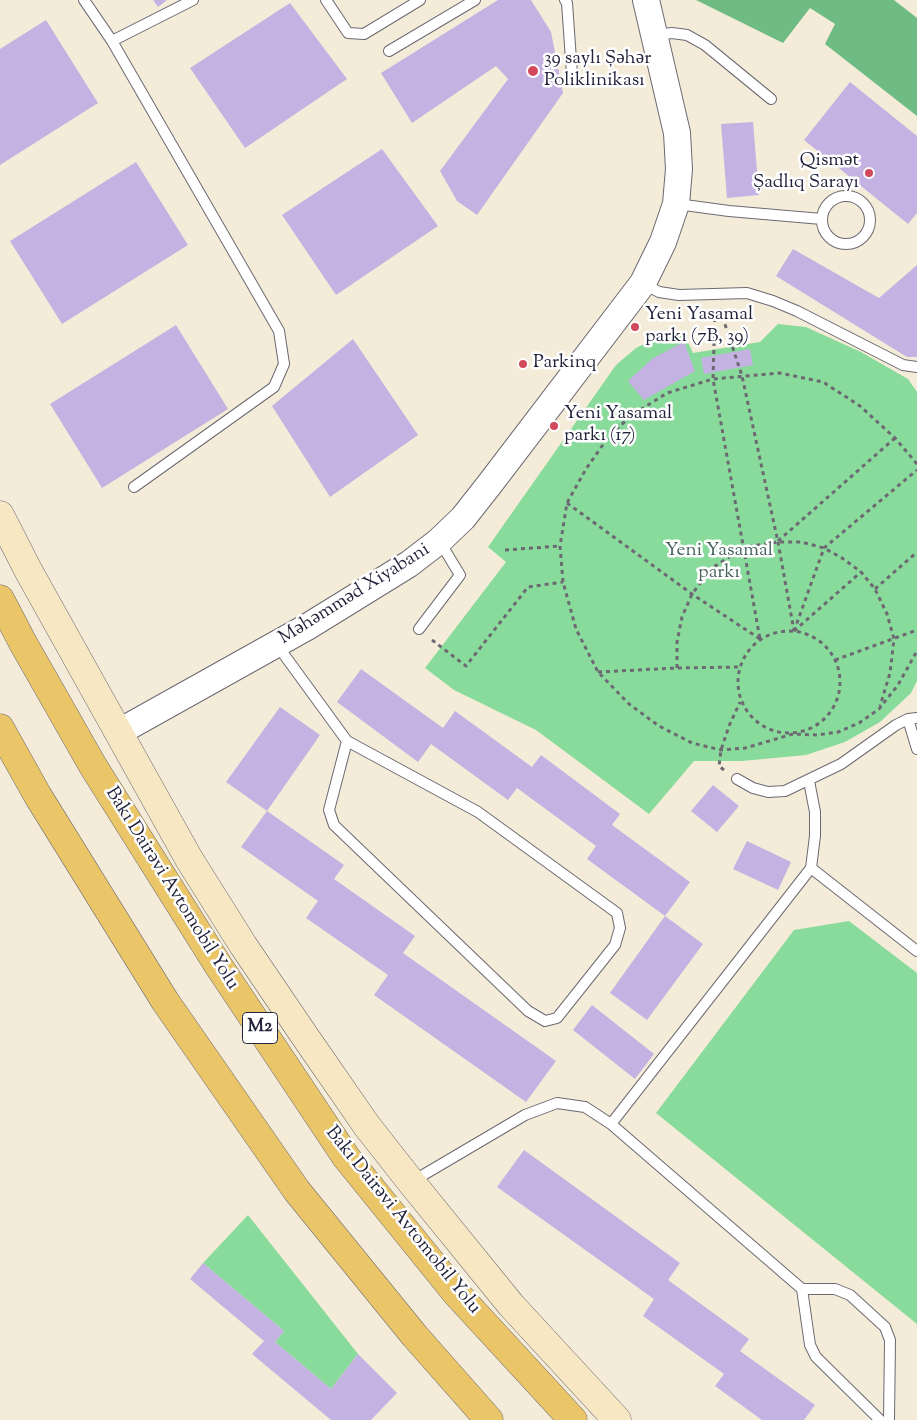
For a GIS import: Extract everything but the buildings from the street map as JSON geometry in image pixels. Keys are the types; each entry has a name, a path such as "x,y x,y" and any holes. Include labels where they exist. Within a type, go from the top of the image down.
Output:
{"highway":[{"name":"Bakı Dairəvi Avtomobil Yolu","path":"0,598 93,766 218,965 346,1157 456,1293 573,1420"},
{"path":"0,728 38,796 164,1001 296,1191 414,1335 489,1420"}],"main road":[{"path":"0,515 28,570 189,859 243,945 367,1126 411,1182 511,1305 617,1420"}],"street":[{"name":"Məhəmməd Xiyabani","path":"119,732 276,645 410,564 439,541 464,518 643,283 663,242 676,204 679,169 677,133 646,0"}],"lane":[{"path":"84,0 112,41 279,331 284,364 274,387 134,487"},
{"path":"112,41 193,0"},
{"path":"326,0 348,33 364,34 420,0"},
{"path":"389,51 474,0"},
{"path":"570,1 572,74"},
{"path":"655,35 672,33 687,35 705,45 771,99"},
{"path":"841,197 849,197 863,203 870,217 870,225 862,238 848,245 832,240 827,234 822,219 828,205 834,200 841,197"},
{"path":"676,204 729,211 822,219"},
{"path":"643,283 660,292 679,295 747,293 797,311 903,365 917,367"},
{"path":"419,629 460,575 439,541"},
{"path":"276,645 348,741 478,812 617,913 620,928 614,945 557,1018 545,1020 528,1012 334,825 329,810 348,741"},
{"path":"737,779 753,788 768,792 785,791 841,764 896,725 912,719 917,749"},
{"path":"611,1124 811,868 815,836 815,812 809,781"},
{"path":"811,868 917,951"},
{"path":"411,1182 525,1115 557,1103 585,1107 611,1124 802,1289 835,1289 850,1295 885,1327 890,1340 889,1420"},
{"path":"802,1289 810,1345 816,1357 880,1420"}],"path":[{"path":"716,294 742,376 778,542 794,631"},
{"path":"716,294 713,379 745,547 760,639"},
{"path":"917,464 895,438 860,406 823,382 780,373 713,379 667,393 632,416 608,436 586,469 567,503 560,546 563,582 576,629 598,672 629,704 659,726 692,743 721,750 745,748 793,734 808,730 822,721 833,709 839,694 840,677 836,660 825,646 811,636 794,631 776,632 760,639 748,651 739,667 737,685 740,702 749,716 761,727 776,733 793,734 817,735 838,732 858,723 879,709 898,685 917,651"},
{"path":"778,542 895,438"},
{"path":"794,631 824,548 917,470"},
{"path":"567,503 692,594 760,639"},
{"path":"677,668 677,642 682,617 692,594 712,568 745,547 778,542 801,542 824,548 861,572 875,590 888,614 894,639 890,673 879,709"},
{"path":"505,550 560,546"},
{"path":"875,590 917,552"},
{"path":"794,631 861,572"},
{"path":"419,629 466,666 528,587 563,582"},
{"path":"836,660 917,630"},
{"path":"598,672 739,667"},
{"path":"737,779 720,766 721,750 740,702"}],"green space":[{"path":"696,0 894,0 917,18 917,116 825,44 835,24 810,8 783,43"},
{"name":"Yeni Yasamal parkı","path":"778,324 806,327 861,352 908,379 917,392 917,681 911,693 880,722 845,742 806,755 742,761 694,761 649,814 536,730 454,690 425,668 506,562 488,547 616,365 636,348 658,337 684,334 693,353 760,342"},
{"path":"849,921 917,973 917,1324 656,1113 794,930"},
{"path":"248,1215 358,1354 331,1389 275,1342 284,1331 203,1263"}],"place":[{"name":"39 saylı Şəhər Poliklinikası","path":"533,71"},
{"name":"Qismət Şadlıq Sarayı","path":"869,173"},
{"name":"Yeni Yasamal parkı (7B, 39)","path":"635,327"},
{"name":"Parkinq","path":"523,364"},
{"name":"Yeni Yasamal parkı (17)","path":"554,426"}]}
